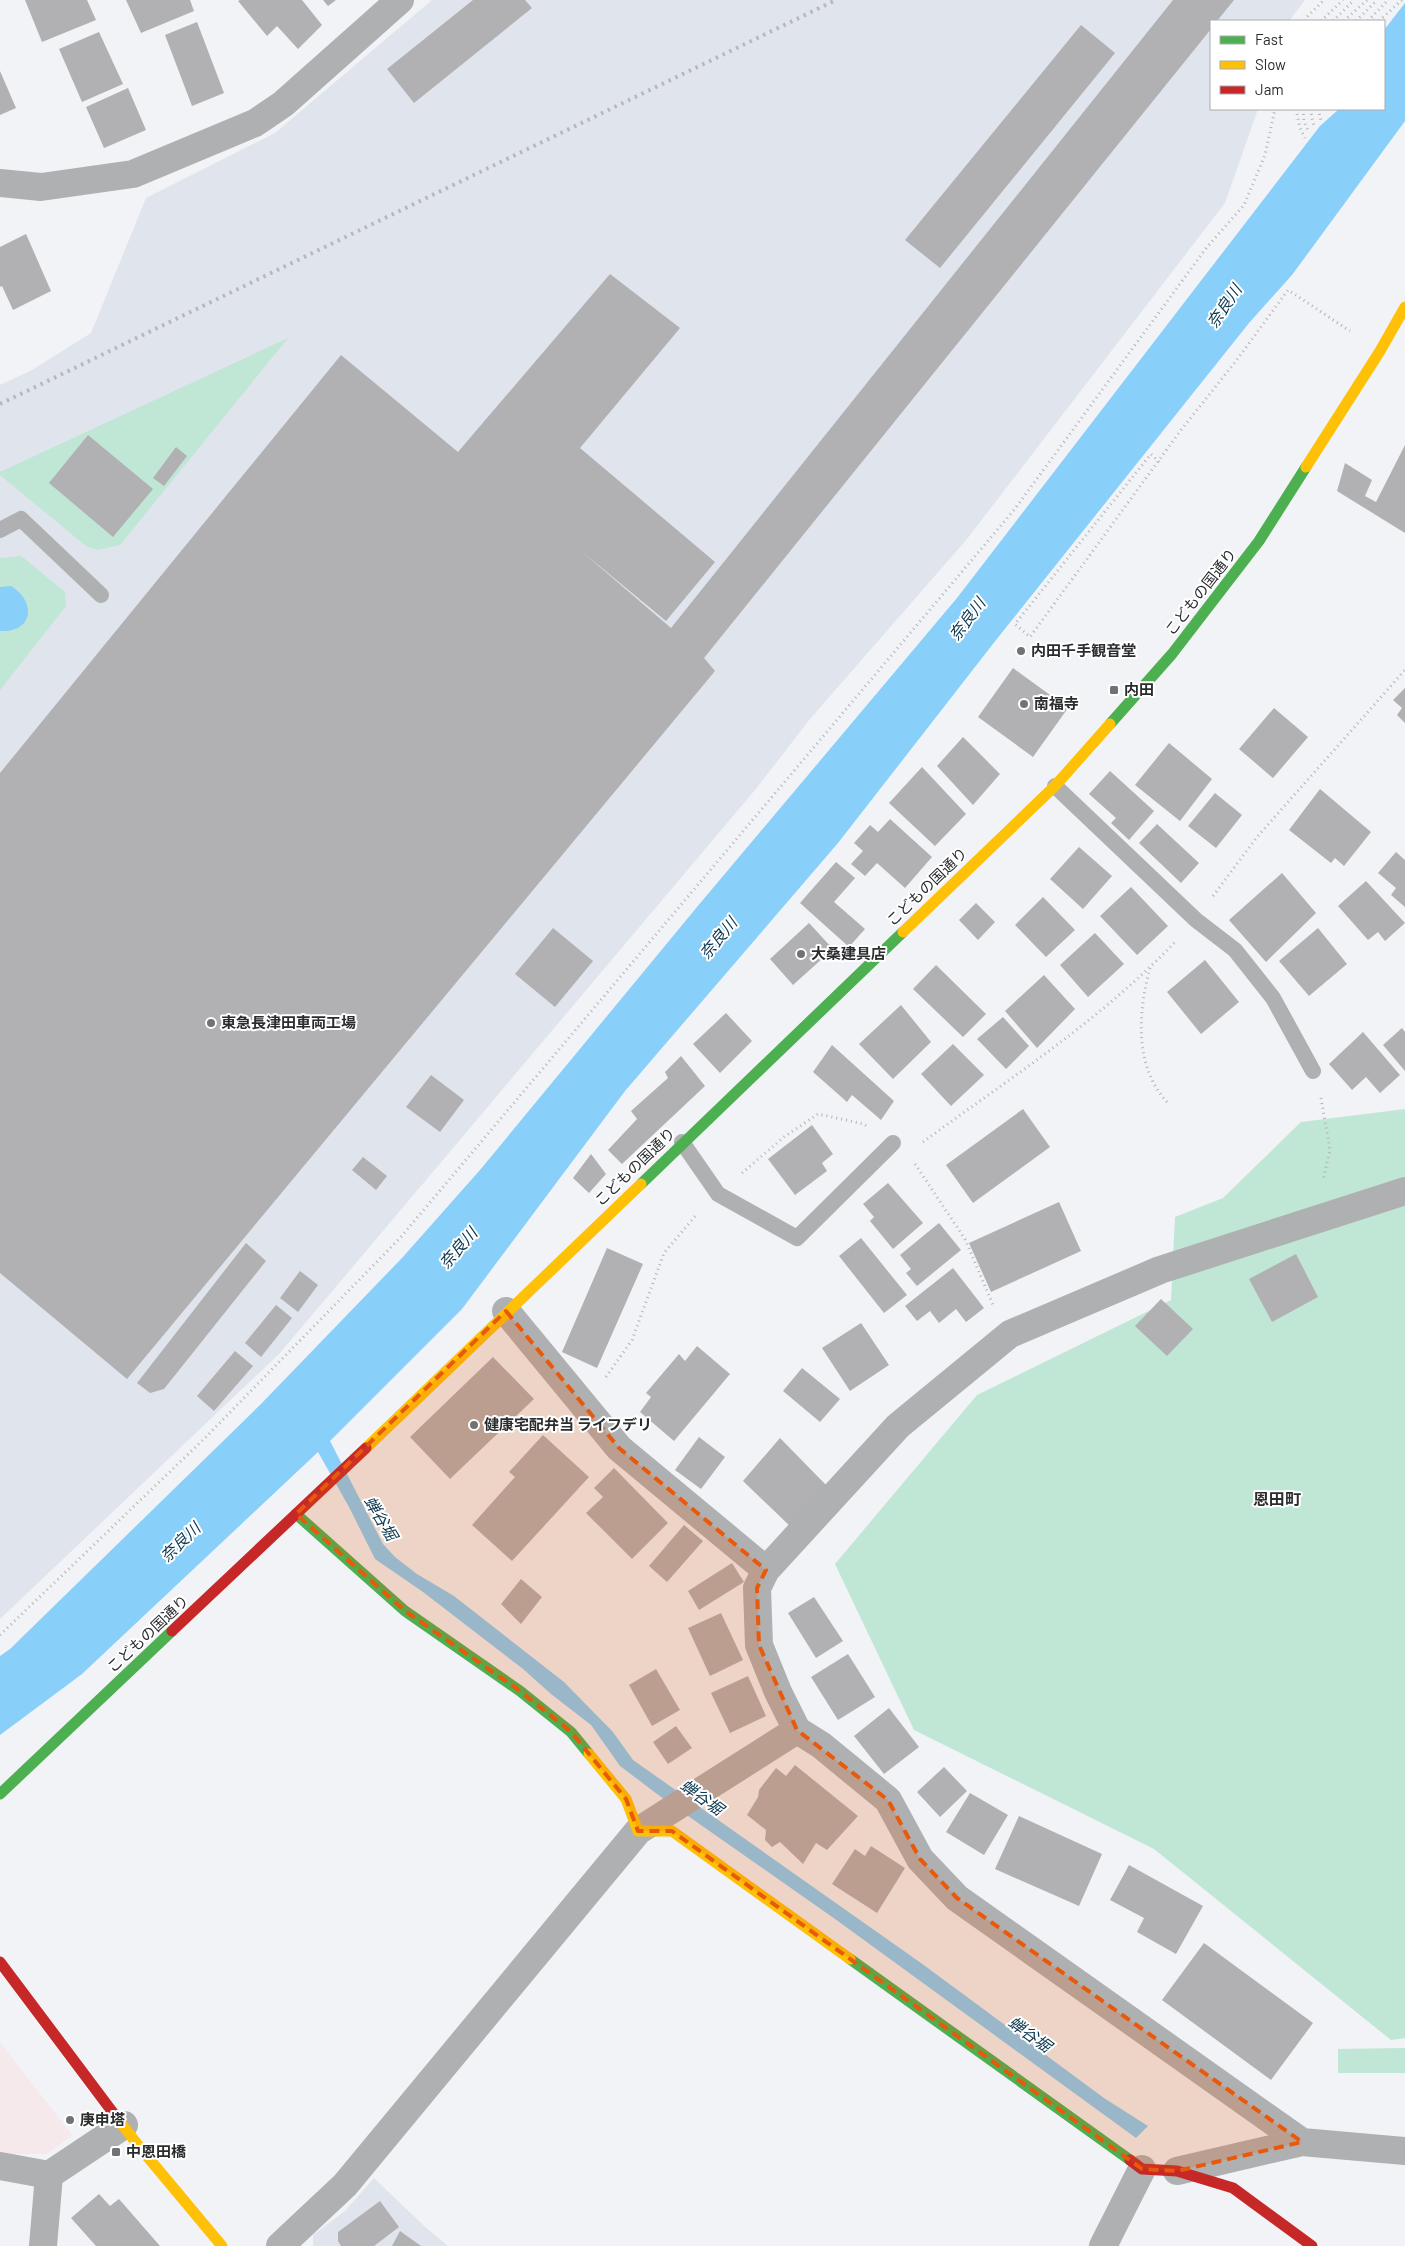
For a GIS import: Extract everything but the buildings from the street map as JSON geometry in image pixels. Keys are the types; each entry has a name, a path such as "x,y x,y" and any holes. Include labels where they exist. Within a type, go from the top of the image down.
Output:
{"main road":[{"name":"こどもの国通り","path":"0,1794 316,1496 506,1311 1055,786 1172,654 1259,541 1380,351 1405,307"},
{"path":"296,1514 405,1611 520,1691 571,1732 626,1798 638,1831 672,1831 1142,2169 1177,2171 1233,2188 1312,2246"},
{"path":"0,1962 141,2149 222,2246"}],"street":[{"path":"0,183 41,187 133,174 255,123 283,104 400,0"},
{"path":"1302,2142 957,1898 920,1860 888,1800 821,1745 797,1730 778,1692 759,1644 757,1588 766,1570 898,1426 1010,1334 1160,1270 1405,1191"},
{"path":"506,1311 619,1448 766,1570"},
{"path":"280,2246 346,2186 638,1831 797,1730"},
{"path":"0,2166 49,2175 124,2125"},
{"path":"1177,2171 1302,2142 1405,2151"},
{"path":"1103,2246 1142,2169"},
{"path":"43,2246 49,2175"}],"lane":[{"path":"0,530 21,519 101,595"},
{"path":"1055,786 1196,920 1235,950 1273,998 1313,1071"},
{"path":"682,1142 718,1194 797,1238 893,1144"}],"path":[{"path":"1306,20 1324,0"},
{"path":"1322,20 1343,0"},
{"path":"1334,20 1354,0"},
{"path":"1345,20 1367,0"},
{"path":"1357,20 1377,0"},
{"path":"1369,20 1388,0"},
{"path":"1380,20 1402,0"},
{"path":"0,1635 205,1438 400,1238 1001,525 1207,247 1244,205 1265,155 1276,110"},
{"path":"1296,110 1300,128 1305,138"},
{"path":"1303,110 1308,133"},
{"path":"1310,110 1314,126"},
{"path":"1318,110 1321,120"},
{"path":"1159,462 1151,454 1016,624 1030,636 1288,290 1380,351"},
{"path":"907,1154 1057,1044 1150,968 1196,920 1257,837 1405,670"},
{"path":"1150,968 1146,982 1142,1019 1144,1057 1158,1092 1168,1104"},
{"path":"1304,1223 1318,1200 1330,1150 1325,1111 1313,1071"},
{"path":"585,1407 632,1340 664,1253 696,1214 718,1194 784,1137 818,1114 864,1124 907,1154 965,1239 993,1306 1010,1334"}],"highlighted area":[{"path":"506,1311 619,1448 766,1570 757,1588 759,1645 797,1730 888,1800 920,1859 957,1898 1302,2142 1177,2171 1142,2169 672,1831 638,1831 626,1799 571,1732 520,1691 405,1611 296,1514"}],"shaded area":[{"name":"東急長津田車両工場","path":"432,0 1305,0 1290,20 1210,20 1210,110 1258,110 1225,203 967,539 810,719 755,790 280,1353 0,1619 0,385 32,370 91,333 146,198 275,133"},
{"path":"0,2042 72,2135 47,2154 10,2154 0,2152"},
{"path":"374,2178 424,2226 448,2246 313,2246 313,2235 345,2211"}],"green space":[{"path":"288,338 120,545 98,550 86,546 0,475 0,472"},
{"path":"21,556 65,592 66,606 0,690 0,558"},
{"path":"1405,1109 1405,2038 1391,2040 1154,1849 914,1730 835,1564 977,1395 1171,1300 1175,1217 1223,1198 1301,1122"},
{"path":"1405,2048 1405,2073 1338,2073 1338,2049"}],"water":[{"name":"奈良川","path":"1405,3 1405,121 1292,275 1249,323 996,640 838,843 625,1091 462,1309 330,1441 383,1544 395,1557 417,1574 454,1596 564,1682 613,1732 633,1760 921,1963 1104,2098 1148,2126 1136,2138 835,1919 620,1766 591,1725 523,1669 423,1592 375,1559 349,1507 318,1452 82,1674 0,1735 0,1656 10,1649 260,1405 402,1258 480,1170 697,907 957,598 1320,126 1338,110 1385,110 1385,29"},
{"path":"11,586 25,600 28,616 19,627 0,631 0,587"}],"railway":[{"path":"0,404 836,0"}],"traffic: fast":[{"path":"1110,724 1172,654 1259,541 1306,467"},
{"path":"641,1184 903,932"},
{"path":"296,1514 405,1611 520,1691 571,1732 589,1754"},
{"path":"0,1794 172,1631"},
{"path":"850,1959 1130,2160"}],"traffic: slow":[{"path":"1306,467 1380,351 1405,307"},
{"path":"903,932 1055,786 1110,724"},
{"path":"366,1448 641,1184"},
{"path":"589,1754 626,1799 638,1831 672,1831 850,1959"},
{"path":"114,2114 222,2246"}],"traffic: jam":[{"path":"172,1631 366,1448"},
{"path":"0,1962 114,2114"},
{"path":"1130,2160 1142,2169 1177,2171 1233,2188 1312,2246"}],"place":[{"name":"内田千手観音堂","path":"1021,651"},
{"name":"内田","path":"1114,690"},
{"name":"南福寺","path":"1024,704"},
{"name":"大桑建具店","path":"801,954"},
{"name":"東急長津田車両工場","path":"211,1023"},
{"name":"健康宅配弁当 ライフデリ","path":"474,1425"},
{"name":"庚申塔","path":"70,2120"},
{"name":"中恩田橋","path":"116,2152"}],"district":[{"name":"恩田町","path":"1277,1499"}],"water label":[{"name":"蝉谷堀","path":"381,1518"},
{"name":"蝉谷堀","path":"702,1797"},
{"name":"蝉谷堀","path":"1030,2034"}]}
